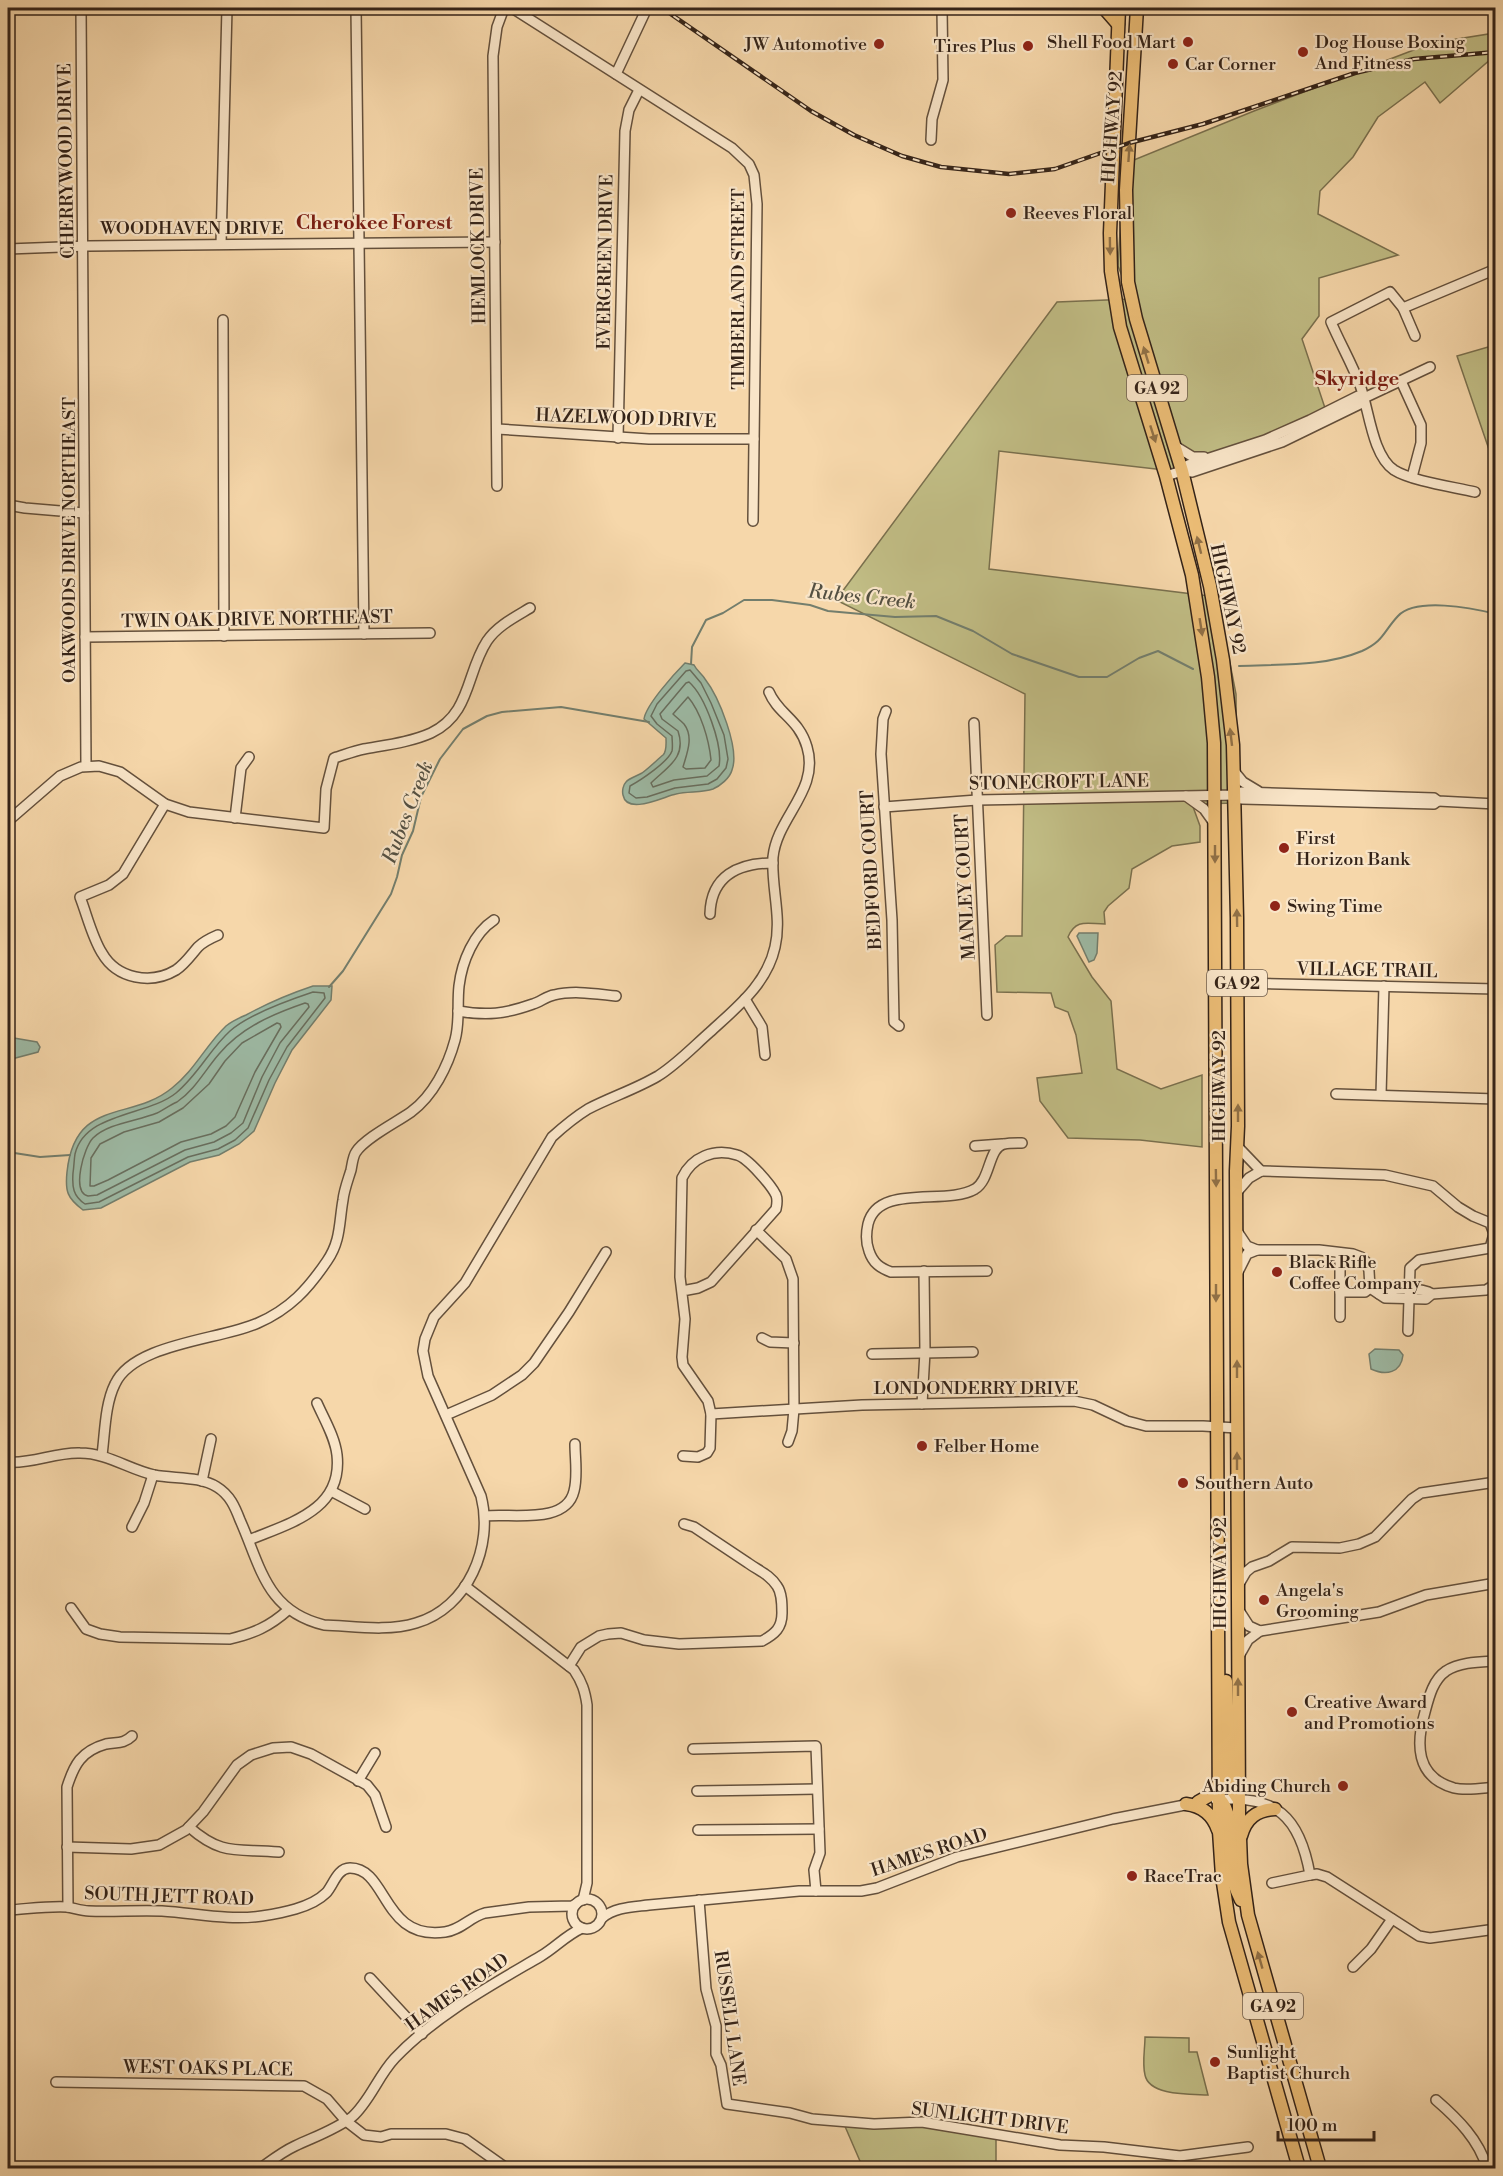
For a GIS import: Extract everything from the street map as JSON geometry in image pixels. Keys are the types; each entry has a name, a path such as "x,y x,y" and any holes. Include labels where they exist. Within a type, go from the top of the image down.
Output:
{"main road":[{"path":"1104,8 1118,24"},
{"name":"HIGHWAY 92","path":"1119,8 1111,207 1111,271 1120,327 1166,476 1192,575 1208,677 1214,743 1219,1831 1222,1876 1229,1922 1299,2169"},
{"name":"HIGHWAY 92","path":"1137,8 1126,206 1128,282 1132,305 1182,471 1210,586 1223,660 1234,771 1237,983 1239,1843 1248,1915 1320,2169"},
{"path":"1136,27 1146,8"},
{"path":"1111,207 1126,206"},
{"path":"1218,1648 1225,1671 1230,1780 1233,1791 1239,1798"},
{"path":"1192,1803 1208,1797 1219,1784"},
{"path":"1219,1799 1226,1807 1229,1816 1233,1880 1248,1915"},
{"path":"1192,1803 1205,1811 1215,1822 1219,1831"},
{"path":"1239,1843 1244,1826 1252,1816 1264,1810 1275,1809"}],"street":[{"name":"CHERRYWOOD DRIVE","path":"81,8 85,314"},
{"path":"221,244 227,8"},
{"path":"356,8 364,634"},
{"name":"HEMLOCK DRIVE","path":"497,486 493,56 496,27 504,8"},
{"name":"TIMBERLAND STREET","path":"512,8 732,148 749,164 754,175 757,216 753,521"},
{"path":"616,74 647,8"},
{"path":"930,140 942,80 942,8"},
{"name":"EVERGREEN DRIVE","path":"618,438 625,131 629,110 639,90"},
{"name":"WOODHAVEN DRIVE","path":"8,249 221,244 495,242"},
{"path":"1403,308 1496,269"},
{"path":"1414,336 1403,308 1390,292 1331,322 1360,384 1380,451 1395,470 1412,477 1475,492"},
{"name":"OAKWOODS DRIVE NORTHEAST","path":"85,314 86,766"},
{"path":"223,320 224,636"},
{"path":"1166,476 1182,471 1192,472 1282,442 1360,404 1364,398 1430,367"},
{"path":"1401,381 1421,425 1421,443 1412,477"},
{"path":"1182,471 1188,465 1209,457 1265,440 1358,396 1364,398"},
{"name":"HAZELWOOD DRIVE","path":"497,429 618,438 754,439"},
{"path":"1175,446 1193,457 1209,457"},
{"path":"8,505 84,513"},
{"path":"8,821 60,776 86,766 110,768 120,772 165,804 189,812 324,828 326,789 333,758 363,749 391,745 432,732 452,717 461,705 478,659 493,634 530,608"},
{"name":"TWIN OAK DRIVE NORTHEAST","path":"85,637 430,633"},
{"path":"8,1462 26,1462 72,1453 102,1455 153,1474 202,1481 216,1486 232,1501 266,1584 288,1610 301,1618 324,1625 398,1627 416,1623 439,1612 465,1586 478,1563 483,1546 485,1516 481,1496 424,1363 423,1351 429,1328 434,1317 465,1282 552,1137 588,1110 657,1076 680,1060 745,999 764,975 772,960 778,926 773,863 774,846 780,831 804,792 810,763 808,749 799,728 778,707 769,692"},
{"name":"BEDFORD COURT","path":"886,711 883,719 881,753 892,920 894,1022 899,1026"},
{"name":"MANLEY COURT","path":"974,723 987,1015"},
{"path":"235,818 241,768 249,757"},
{"path":"1234,771 1243,782 1263,792"},
{"path":"1235,795 1241,792 1263,792 1434,798 1438,801 1496,804"},
{"path":"1235,795 1242,799 1434,804 1438,801"},
{"name":"STONECROFT LANE","path":"884,807 977,800 1235,795"},
{"path":"1186,796 1204,809 1214,819 1215,824"},
{"path":"165,804 123,874 109,885 80,897 99,948 109,962 122,972 135,977 154,978 176,970 205,941 218,935"},
{"path":"710,914 712,892 720,882 748,865 773,863"},
{"path":"102,1455 113,1389 122,1372 142,1358 256,1324 282,1309 309,1288 333,1253 342,1221 343,1197 356,1152 382,1130 412,1111 444,1072 455,1041 459,1011 459,984 468,953 484,926 494,920"},
{"name":"VILLAGE TRAIL","path":"1237,983 1496,989"},
{"path":"1381,1095 1383,986"},
{"path":"459,1011 480,1015 509,1013 552,995 565,993 616,996"},
{"path":"745,999 762,1028 765,1055"},
{"path":"1336,1094 1496,1099"},
{"path":"975,1146 1022,1143"},
{"path":"987,1271 891,1272 881,1269 872,1260 866,1245 869,1219 880,1206 896,1200 944,1196 975,1189 983,1181 994,1151 1002,1144"},
{"path":"1237,1146 1261,1171"},
{"path":"682,1291 698,1288 711,1282 776,1209 778,1201 776,1195 757,1172 737,1155 718,1154 695,1159 686,1168 682,1178 680,1277 685,1319 682,1358 683,1365 708,1401 711,1414 710,1448 707,1453 698,1457 683,1456"},
{"path":"1236,1193 1249,1179 1261,1171 1385,1175 1432,1186 1458,1207 1490,1223 1494,1234 1490,1248 1419,1260 1410,1268 1408,1331"},
{"path":"756,1230 779,1250 789,1266 793,1279 794,1409 792,1431 788,1442"},
{"path":"1237,1232 1247,1246 1257,1250 1319,1250 1361,1257 1367,1263 1370,1288 1385,1298 1426,1290 1432,1294 1486,1290 1496,1284"},
{"path":"1236,1276 1247,1254 1257,1250"},
{"path":"446,1415 492,1395 522,1375 534,1363 606,1252"},
{"path":"1340,1253 1340,1317"},
{"path":"922,1404 925,1352 924,1271"},
{"path":"1340,1292 1365,1292 1370,1288"},
{"path":"1486,1290 1496,1295"},
{"path":"762,1338 770,1342 794,1343"},
{"path":"872,1354 973,1352"},
{"name":"LONDONDERRY DRIVE","path":"711,1414 922,1404 1074,1401 1093,1405 1141,1425 1237,1428"},
{"path":"249,1540 316,1508 331,1491 337,1468 337,1453 317,1403"},
{"path":"202,1481 211,1439"},
{"path":"485,1516 545,1514 562,1510 574,1494 575,1444"},
{"path":"132,1527 144,1503 153,1474"},
{"path":"1238,1586 1246,1572 1255,1565 1269,1561 1292,1547 1328,1549 1359,1544 1375,1537 1412,1499 1421,1493 1496,1482"},
{"path":"331,1491 365,1509"},
{"path":"569,1666 580,1647 599,1636 608,1634 621,1633 644,1640 679,1644 762,1641 774,1634 780,1627 782,1601 779,1588 768,1574 694,1527 684,1524"},
{"path":"1238,1549 1246,1560 1255,1565"},
{"path":"1238,1659 1248,1640 1260,1631 1379,1612 1426,1594 1496,1583"},
{"path":"465,1586 569,1666 582,1682 586,1705 587,1886 573,1917"},
{"path":"1238,1607 1249,1626 1260,1631"},
{"path":"73,1611 86,1629 100,1634 120,1637 230,1639 268,1626 288,1610"},
{"path":"1496,1661 1457,1665 1441,1675 1433,1689 1419,1731 1419,1752 1423,1765 1436,1779 1454,1788 1496,1787"},
{"path":"68,1907 67,1787 73,1768 81,1757 92,1750 106,1744 126,1742 132,1736"},
{"path":"693,1749 816,1746 820,1853 814,1870 816,1891"},
{"path":"67,1847 131,1849 159,1845 189,1827 203,1812 237,1764 251,1755 273,1748 291,1748 311,1754 367,1785 375,1795 386,1827"},
{"path":"358,1780 375,1753"},
{"path":"697,1791 817,1789"},
{"name":"HAMES ROAD","path":"602,1918 626,1908 699,1900 816,1891 861,1892 957,1857 1113,1819 1192,1803 1239,1798 1275,1809"},
{"path":"1275,1809 1288,1818 1299,1834 1310,1875"},
{"path":"189,1827 204,1840 225,1850 279,1852"},
{"path":"698,1830 819,1829"},
{"name":"SOUTH JETT ROAD","path":"12,1910 68,1907 86,1911 164,1911 228,1918 259,1916 292,1909 313,1901 326,1893 342,1870 346,1868 357,1869 367,1875 377,1886 393,1913 401,1921 421,1931 438,1933 456,1929 478,1914 580,1902"},
{"path":"1272,1883 1317,1874 1419,1936 1430,1938 1496,1929"},
{"path":"558,1906 573,1917 582,1928 596,1926 602,1918 587,1886"},
{"name":"RUSSELL LANE","path":"699,1900 706,1989 716,2026 716,2054 721,2065 728,2104"},
{"path":"580,1902 597,1904"},
{"name":"HAMES ROAD","path":"597,1904 626,1908"},
{"name":"HAMES ROAD","path":"567,1935 573,1917"},
{"path":"1353,1967 1371,1949 1392,1919"},
{"name":"HAMES ROAD","path":"261,2169 293,2147 346,2121 364,2103 380,2076 393,2060 422,2034 481,1991 545,1953 567,1935 582,1928"},
{"path":"370,1978 422,2034"},
{"name":"WEST OAKS PLACE","path":"56,2082 304,2086 327,2099 346,2121 364,2135 381,2137 392,2134 446,2134 465,2139 506,2169"},
{"path":"1436,2100 1463,2126 1482,2152 1487,2169"},
{"name":"SUNLIGHT DRIVE","path":"728,2104 790,2113 812,2119 874,2124 922,2122 1060,2145 1104,2147 1181,2161 1248,2147"}],"shaded area":[{"path":"1495,33 1495,58 1440,103 1425,82 1378,117 1353,157 1320,191 1318,214 1398,255 1319,278 1319,316 1302,339 1329,420 1182,472 999,451 989,569 1217,597 1236,694 1237,803 1192,804 1200,826 1200,842 1172,846 1132,869 1129,888 1104,912 1105,924 1083,923 1075,927 1068,937 1092,977 1111,1001 1117,1069 1161,1089 1202,1075 1202,1147 1140,1140 1068,1138 1040,1101 1037,1078 1082,1073 1076,1035 1068,1012 1055,1007 1051,993 997,992 995,945 1006,936 1022,936 1025,694 836,600 1057,302 1131,299 1118,266 1124,164 1432,43"},
{"path":"1496,345 1495,467 1457,356"},
{"path":"1145,2037 1189,2038 1189,2052 1197,2052 1208,2095 1172,2093 1154,2087 1148,2082 1144,2066"},
{"path":"844,2124 962,2126 996,2130 996,2168 863,2168"}],"water":[{"path":"685,663 694,665 704,677 722,710 733,749 734,761 731,773 713,789 676,794 647,803 631,804 623,795 625,783 647,769 663,755 666,749 666,738 644,719 646,713 661,690"},
{"path":"1079,933 1098,933 1097,953 1094,960 1089,962 1077,936"},
{"path":"313,986 332,986 331,1000 292,1050 254,1131 239,1144 219,1155 190,1162 101,1208 83,1210 73,1202 66,1184 72,1148 81,1132 93,1121 156,1098 172,1088 187,1074 226,1026 279,999"},
{"path":"8,1037 37,1042 40,1047 38,1052 8,1060"},
{"path":"1375,1349 1399,1350 1403,1355 1402,1361 1392,1371 1382,1372 1371,1369 1369,1354"}],"waterway":[{"name":"Rubes Creek","path":"691,664 692,647 706,620 744,600 772,600 810,605 828,611 895,617 936,616 973,631 1012,654 1079,677 1107,677 1139,658 1158,651 1193,669"},
{"name":"Rubes Creek","path":"1239,666 1302,664 1347,656 1375,644 1398,616 1406,610 1418,607 1445,606 1496,614"},
{"name":"Rubes Creek","path":"329,987 343,971 391,894 402,855 413,831 421,797 440,759 463,729 487,716 502,712 561,707 649,722"},
{"name":"Rubes Creek","path":"8,1152 40,1157 70,1155"}],"railway":[{"path":"662,8 811,111 854,135 902,156 941,167 1009,174 1055,169 1129,143 1203,124 1355,73 1414,59 1496,52"}],"place":[{"name":"Shell Food Mart","path":"1188,42"},
{"name":"JW Automotive","path":"879,44"},
{"name":"Tires Plus","path":"1028,46"},
{"name":"Dog House Boxing And Fitness","path":"1303,52"},
{"name":"Car Corner","path":"1173,64"},
{"name":"Reeves Floral","path":"1011,213"},
{"name":"First Horizon Bank","path":"1284,848"},
{"name":"Swing Time","path":"1275,906"},
{"name":"Black Rifle Coffee Company","path":"1277,1272"},
{"name":"Felber Home","path":"922,1446"},
{"name":"Southern Auto","path":"1183,1483"},
{"name":"Angela's Grooming","path":"1264,1600"},
{"name":"Creative Award and Promotions","path":"1292,1712"},
{"name":"Abiding Church","path":"1343,1786"},
{"name":"RaceTrac","path":"1132,1876"},
{"name":"Sunlight Baptist Church","path":"1215,2062"}],"district":[{"name":"Cherokee Forest","path":"374,222"},
{"name":"Skyridge","path":"1357,378"}]}
